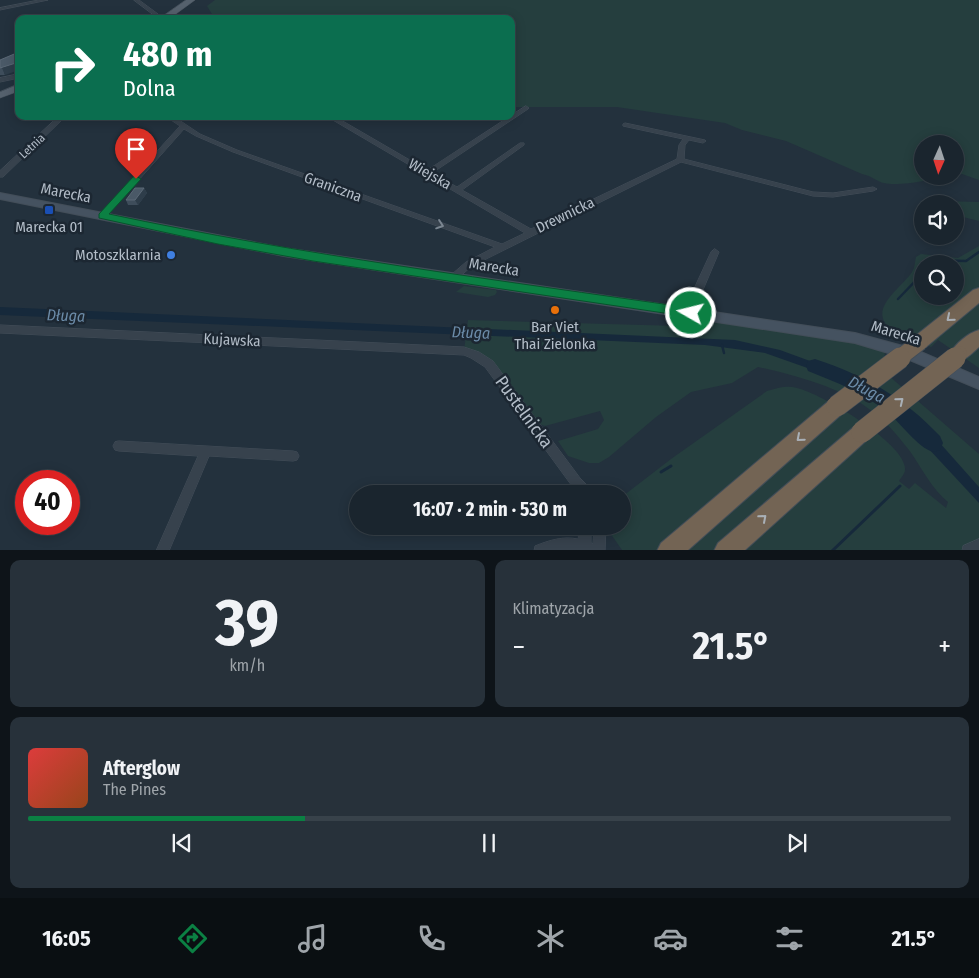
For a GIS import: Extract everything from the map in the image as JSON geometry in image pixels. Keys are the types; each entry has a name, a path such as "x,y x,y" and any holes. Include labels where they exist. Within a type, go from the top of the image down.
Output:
{"highway":[{"path":"669,550 837,406 979,294"},
{"path":"726,550 862,432 979,337"}],"main road":[{"path":"161,15 191,0"},
{"path":"0,95 15,89"}],"street":[{"path":"0,9 46,0"},
{"path":"136,0 158,15"},
{"path":"0,80 15,77"},
{"path":"515,115 526,108"},
{"name":"Letnia","path":"0,175 60,120"},
{"name":"Graniczna","path":"174,120 184,127 235,151 502,247"},
{"name":"Wiejska","path":"336,120 530,232"},
{"path":"428,173 508,120"},
{"path":"625,125 703,141"},
{"path":"102,216 184,127"},
{"path":"686,138 682,145 680,160 813,194 833,195 873,189"},
{"path":"457,190 522,144"},
{"name":"Drewnicka","path":"454,277 469,264 530,232 680,160"},
{"name":"Marecka","path":"0,196 284,252 832,334 871,342 917,356 979,383"},
{"path":"691,313 692,304 715,252"},
{"name":"Kujawska","path":"0,329 464,351"},
{"name":"Pustelnicka","path":"464,351 489,364 576,485"},
{"path":"120,446 293,456"},
{"path":"162,550 206,452"},
{"path":"540,550 563,544 589,549 587,535"},
{"path":"599,550 600,535"},
{"path":"968,550 979,545"}],"green space":[{"path":"215,0 979,0 979,180 964,175 964,135 914,135 914,182 890,184 786,141 742,130 725,123 617,107 515,107 515,15 213,15 207,6"},
{"path":"964,202 979,202 979,221 964,217"},
{"path":"979,246 979,368 938,340 931,347 895,332 884,321 882,314 884,306 914,267 914,305 964,305 963,255"},
{"path":"464,286 496,290 497,292 495,295 488,297 456,292"},
{"path":"676,311 887,346 881,369 979,454 979,550 622,550 612,535 631,535 631,490 767,391 782,387 793,387 808,392 857,419 888,442 898,454 905,469 899,481 909,489 915,483 946,508 948,502 932,484 900,439 875,413 858,401 831,388 801,378 758,367 732,383 691,392 656,417 609,457 599,463 589,463 568,456 558,441 598,429 604,420 600,411 545,426 534,422 523,401 510,393 489,364 464,351 468,320 679,326"}],"water":[{"path":"0,307 735,340 780,350 840,372 833,377 765,353 705,345 0,315"},
{"path":"923,424 979,487 979,503 914,433"}],"building":[{"path":"15,54 15,63 0,68 0,60"},
{"path":"135,188 144,188 135,200 126,200"}],"waterway":[{"path":"964,261 979,252"},
{"path":"898,299 914,282"},
{"path":"722,345 724,353"},
{"name":"Długa","path":"815,366 880,396 906,415 933,443"},
{"path":"661,472 671,466"},
{"path":"833,550 900,486"}],"place":[{"name":"Marecka 01","path":"49,210"},
{"name":"Motoszklarnia","path":"171,255"},
{"name":"Bar Viet Thai Zielonka","path":"555,310"}],"route":[{"path":"136,179 102,216 218,241 313,257 691,313"}]}
